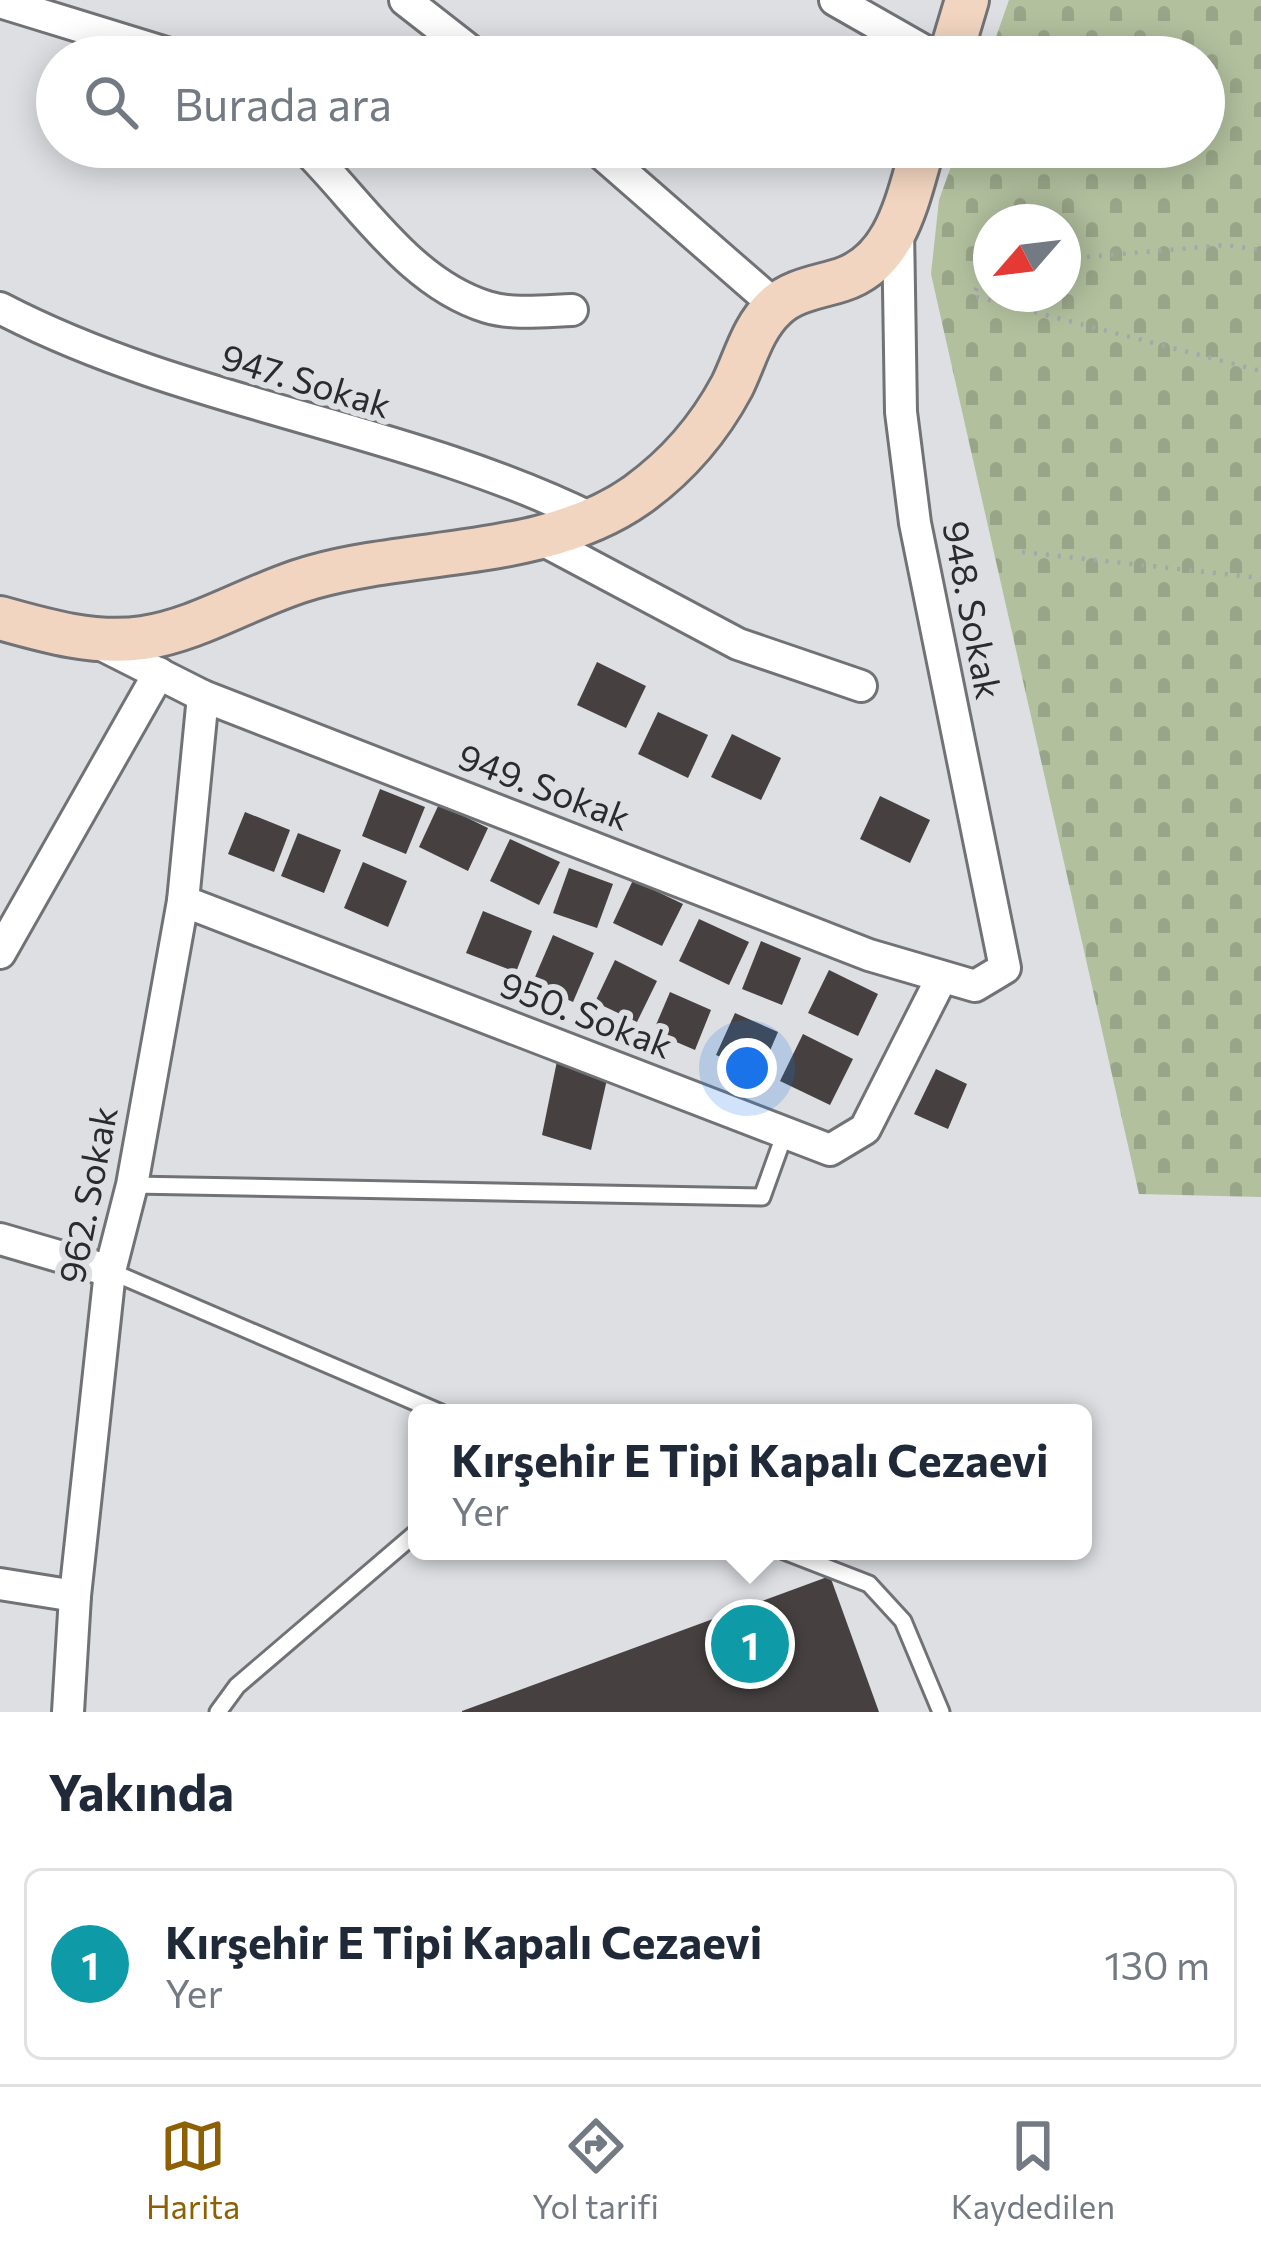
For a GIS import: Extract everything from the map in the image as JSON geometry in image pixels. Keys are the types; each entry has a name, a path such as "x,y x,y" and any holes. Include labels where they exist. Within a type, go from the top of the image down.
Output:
{"street":[{"path":"405,0 451,36"},
{"path":"835,0 898,36"},
{"path":"957,36 968,0"},
{"path":"0,2 111,36"},
{"path":"324,168 408,259 444,288 489,308 572,310"},
{"path":"618,168 776,306"},
{"path":"0,618 92,640 146,638 316,576 536,536 593,519 634,497 670,468 707,426 776,306 809,288 847,279 883,251 898,228 917,168"},
{"name":"948. Sokak","path":"898,228 901,412 915,524 1005,968 975,986"},
{"name":"947. Sokak","path":"0,308 74,346 157,377 531,488 593,519"},
{"path":"536,536 738,644 861,686"},
{"name":"949. Sokak","path":"92,640 203,696 868,955 975,986"},
{"path":"0,953 159,674"},
{"name":"962. Sokak","path":"68,1712 75,1596 110,1271 131,1185 183,901 203,696"},
{"name":"950. Sokak","path":"183,901 830,1150 866,1129 942,976"},
{"path":"0,1239 110,1271"},
{"path":"0,1584 75,1596"}],"lane":[{"path":"131,1185 762,1197 785,1133"},
{"path":"110,1271 420,1404"},
{"path":"218,1712 237,1686 408,1540"},
{"path":"807,1560 869,1584 903,1621 941,1712"}],"path":[{"path":"1081,257 1225,245 1261,250"},
{"path":"1034,312 1261,371"},
{"path":"1022,552 1261,578"}],"green space":[{"path":"1009,0 1261,0 1261,1197 1139,1194 931,274 939,200 950,168 1225,168 1225,36 996,36"}],"building":[{"path":"597,662 646,686 626,728 577,705"},
{"path":"658,712 708,735 688,778 638,754"},
{"path":"732,734 781,758 761,800 711,777"},
{"path":"380,789 425,807 406,854 362,836"},
{"path":"880,796 930,820 910,863 860,839"},
{"path":"439,804 488,828 468,871 419,847"},
{"path":"245,812 290,830 274,872 228,854"},
{"path":"298,833 341,850 324,893 281,876"},
{"path":"510,839 560,862 539,905 490,881"},
{"path":"363,862 407,881 388,927 344,908"},
{"path":"569,868 613,884 597,928 553,913"},
{"path":"633,880 683,904 662,946 613,923"},
{"path":"483,911 532,931 516,972 466,953"},
{"path":"699,919 749,942 729,985 679,961"},
{"path":"553,935 594,953 573,1002 532,984"},
{"path":"761,941 801,958 782,1005 742,989"},
{"path":"615,960 657,981 637,1022 595,1002"},
{"path":"829,970 878,994 858,1036 808,1013"},
{"path":"670,992 711,1010 695,1050 653,1032"},
{"path":"735,1013 778,1032 760,1074 716,1055"},
{"path":"803,1034 853,1059 830,1105 780,1081"},
{"path":"557,1061 608,1075 591,1150 542,1135"},
{"path":"936,1069 967,1084 948,1129 914,1114"},
{"path":"830,1576 879,1712 462,1712 462,1711"}],"place":[{"name":"Kırşehir E Tipi Kapalı Cezaevi","path":"750,1644"}]}
